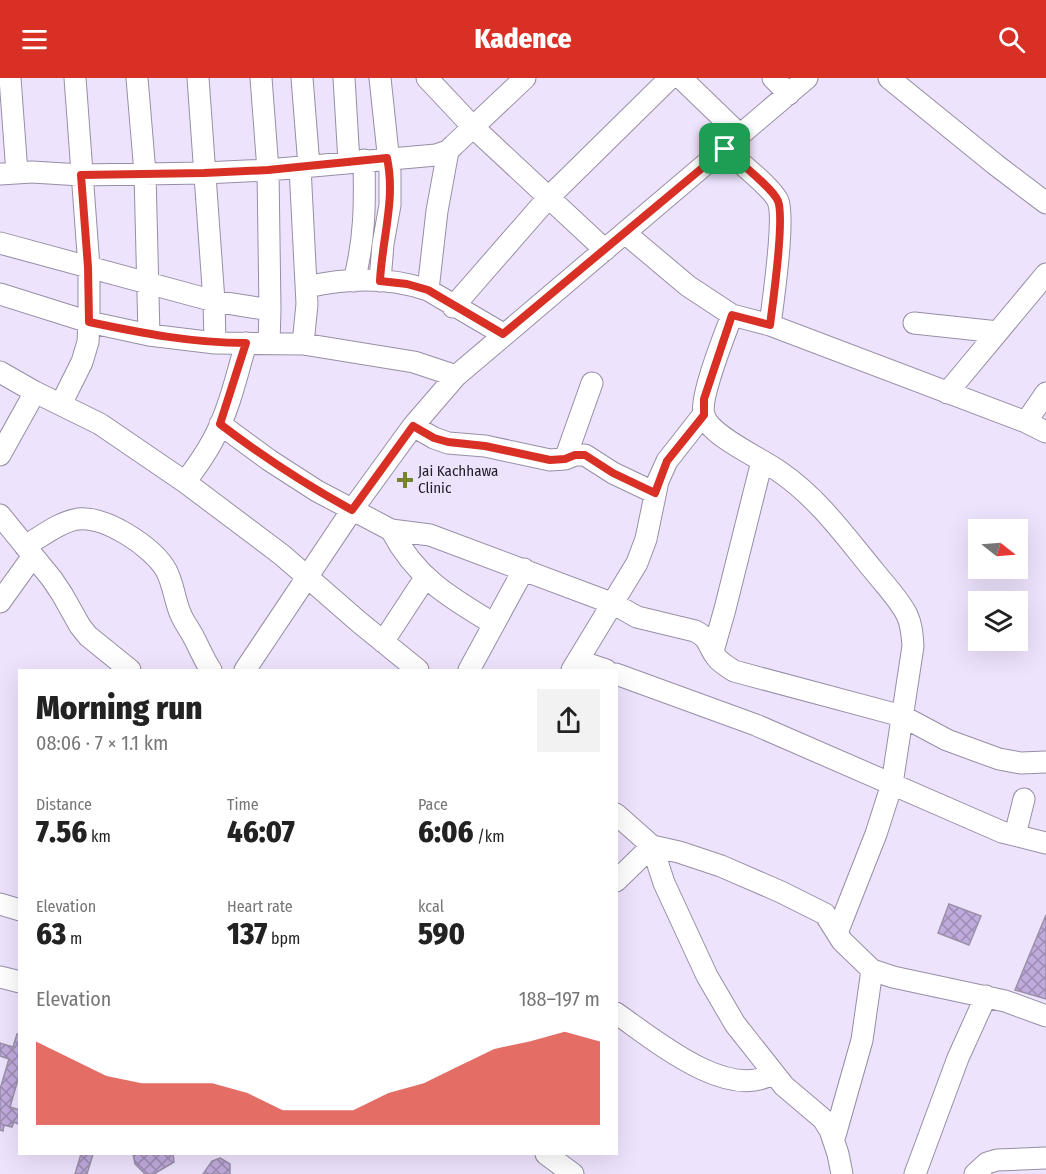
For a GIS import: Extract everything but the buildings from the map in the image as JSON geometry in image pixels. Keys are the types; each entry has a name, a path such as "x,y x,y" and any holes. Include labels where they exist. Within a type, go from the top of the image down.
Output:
{"street":[{"path":"10,78 9,174 32,172 81,175 268,170 420,156 448,151 525,78"},
{"path":"62,404 82,362 88,342 89,322 88,267 75,78"},
{"path":"137,78 145,173 150,284 149,334"},
{"path":"198,78 214,301 214,343"},
{"path":"261,78 268,170 269,343"},
{"path":"302,78 307,287 303,345"},
{"path":"344,78 364,231 354,281"},
{"path":"380,78 390,172 390,205 383,244 380,281"},
{"path":"427,78 473,128 605,250"},
{"path":"453,306 548,198 670,78"},
{"path":"681,78 778,201 779,234 770,325"},
{"path":"773,78 789,94"},
{"path":"246,669 352,510 413,426 456,376 807,78"},
{"path":"889,78 1046,203"},
{"path":"428,290 437,211 448,151"},
{"path":"625,233 688,286 732,315 770,325 1026,422 1046,432"},
{"path":"0,243 214,301 270,310"},
{"path":"947,393 1046,274"},
{"path":"307,287 328,282 354,281 407,284 428,290 503,334"},
{"path":"0,294 89,322 149,334 214,343 303,345 414,362 456,376"},
{"path":"732,315 704,399 704,415 710,426 779,471 806,492 831,518 906,612 912,628 912,646 892,784 876,834 837,933"},
{"path":"914,322 998,332"},
{"path":"185,483 202,459 220,424 246,343"},
{"path":"0,372 100,424 185,483 308,576 417,669"},
{"path":"565,459 592,383"},
{"path":"0,455 35,392"},
{"path":"1026,422 1046,393"},
{"path":"598,669 576,666 615,604 637,563 646,538 655,493 667,461 704,415"},
{"path":"220,424 317,491 391,530 430,535 615,604 638,617 694,631 703,635 717,658 734,671 903,716 947,740 999,759 1021,764 1046,762"},
{"path":"413,426 434,438 448,442 485,446 550,460 585,455 613,473 655,493"},
{"path":"713,651 726,609 762,461"},
{"path":"0,515 62,594 84,631 129,669"},
{"path":"0,602 29,551 66,522 79,519 96,520 108,524 137,541 157,558 174,587 183,620 210,669"},
{"path":"391,530 408,559 425,578 458,603 494,624"},
{"path":"470,669 524,569"},
{"path":"383,642 425,578"},
{"path":"618,675 756,725 952,812 1015,835 1046,843"},
{"path":"1015,835 1024,800"},
{"path":"618,816 652,846 711,863 781,892 825,914 849,950 872,970 893,977 986,996 1022,1006 1046,1016"},
{"path":"618,879 652,846"},
{"path":"652,846 664,883 707,976 735,1024 773,1073 784,1086 823,1119 834,1139 842,1174"},
{"path":"0,904 18,909"},
{"path":"834,1139 862,1040 872,970"},
{"path":"0,977 18,982"},
{"path":"915,1174 958,1058 986,996"},
{"path":"618,1014 681,1059 716,1076 757,1081 773,1073"},
{"path":"547,1155 573,1174"},
{"path":"975,1174 987,1163 997,1160 1046,1158"}],"place":[{"name":"Jai Kachhawa Clinic","path":"405,480"}],"route":[{"path":"725,149 770,190 778,201 779,234 770,325 732,315 704,399 704,415 667,461 655,493 613,473 585,455 550,460 485,446 448,442 434,438 413,426 352,510 269,460 220,424 246,343 214,343 149,334 89,322 88,267 81,175 268,170 387,158 390,172 390,205 383,244 380,281 407,284 428,290 503,334 725,149"}]}
